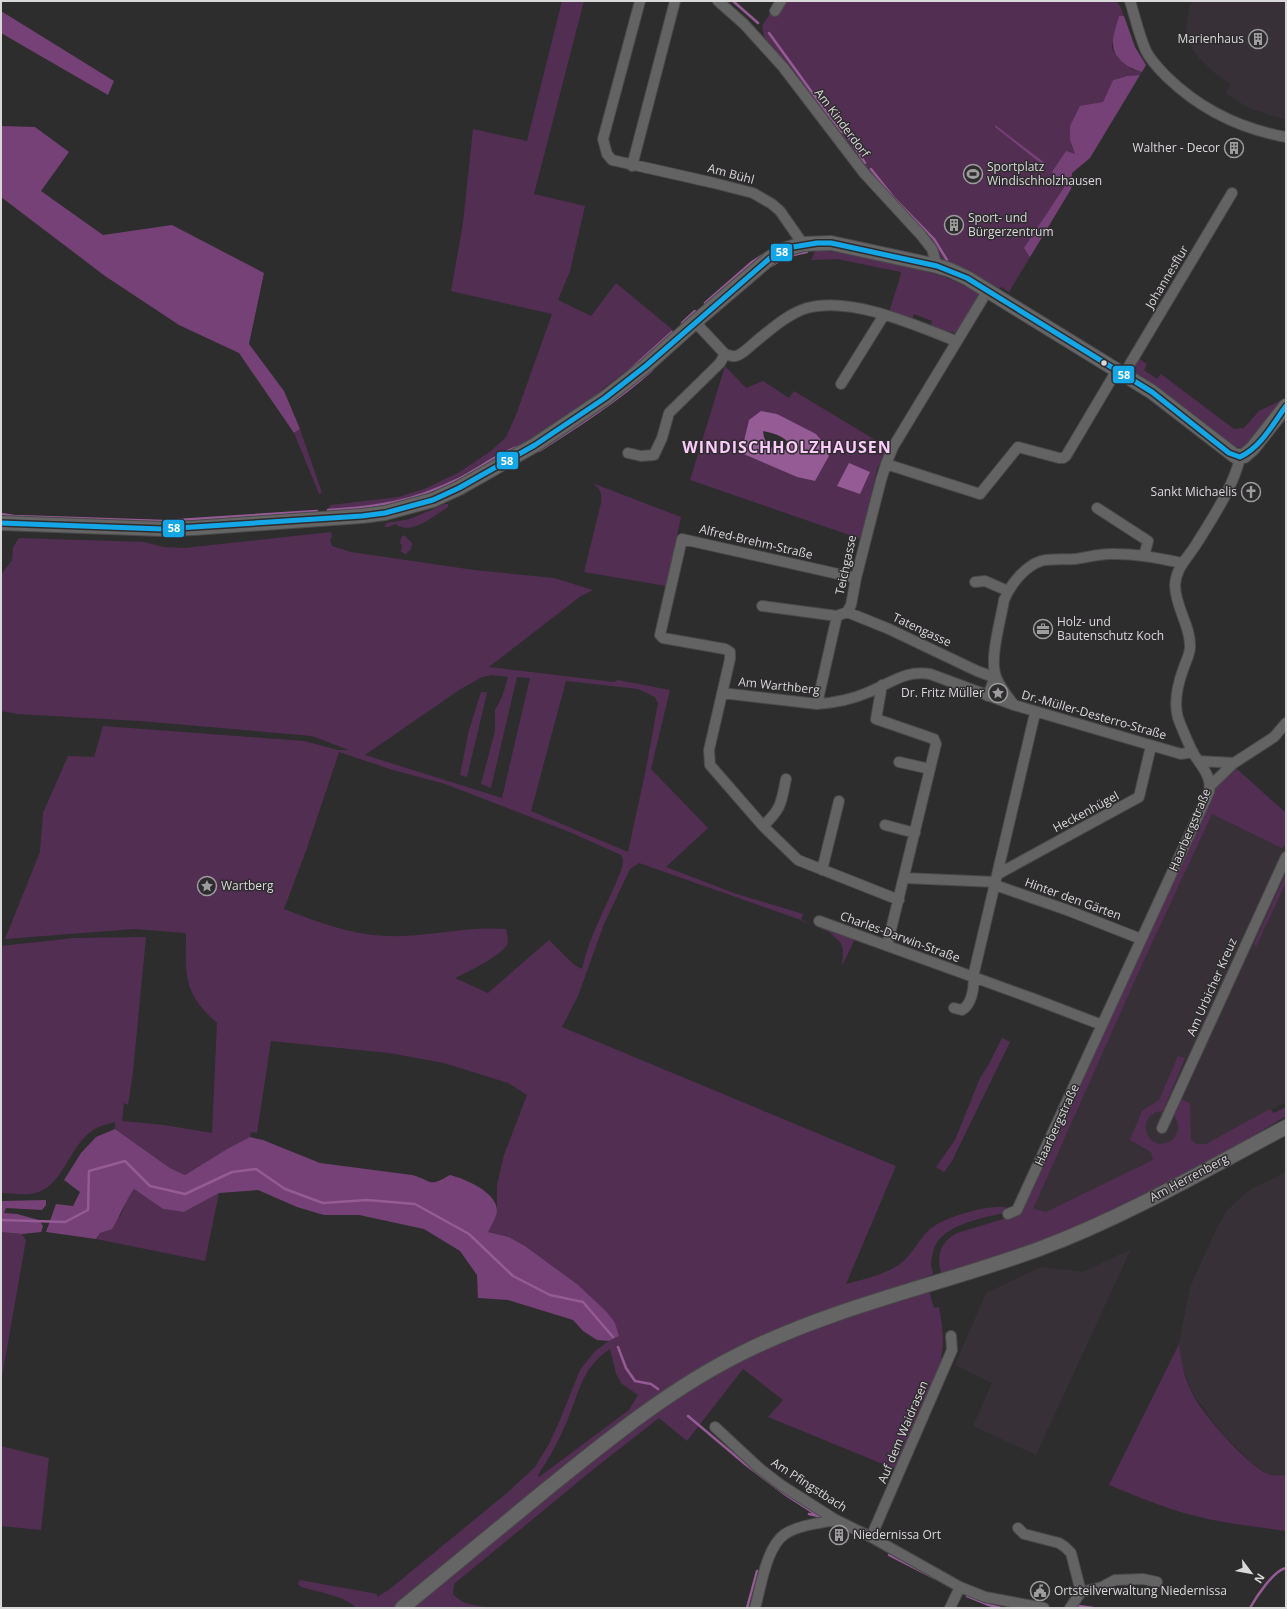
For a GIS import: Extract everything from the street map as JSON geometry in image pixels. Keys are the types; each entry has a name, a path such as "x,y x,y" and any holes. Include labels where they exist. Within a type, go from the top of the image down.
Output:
{"street":[{"name":"Am Bühl","path":"640,1 603,139 606,154 612,160 632,166 714,183 759,196 780,211 803,244"},
{"path":"632,166 675,1"},
{"name":"Am Kinderdorf","path":"718,1 744,24 783,67 864,173 932,249 937,266"},
{"path":"775,11 781,1"},
{"path":"1130,1 1146,51 1154,64 1175,84 1212,111 1234,123 1286,137"},
{"name":"Johannesflur","path":"886,464 980,494 1018,447 1059,458 1066,456 1232,193"},
{"path":"1,523 162,529 194,528 338,519 385,513 433,500 459,488 535,445 605,398 770,258 783,250 803,244 831,243 937,266 955,272 988,290 1152,392 1229,453 1240,457 1244,456 1253,448 1286,406"},
{"name":"Teichgasse","path":"847,612 851,605 856,578 886,464 893,447 988,290"},
{"path":"694,322 725,354 735,356 741,354 777,324 798,311 807,308 840,306 860,309 910,323 956,341"},
{"path":"841,384 884,315"},
{"path":"628,453 641,456 654,455 662,438 669,413 720,363 725,354"},
{"name":"Haarbergstraße","path":"1008,1214 1017,1210 1210,786 1207,774 1193,752 1179,721 1176,698 1190,647 1188,632 1175,590 1176,577 1182,563 1196,545 1234,478 1240,457"},
{"path":"1097,508 1148,541 1144,556"},
{"name":"Alfred-Brehm-Straße","path":"856,578 682,539 660,635 663,638 725,649 730,652 730,659 709,750 710,765 763,826 798,860 898,900"},
{"name":"Dr.-Müller-Desterro-Straße","path":"1182,563 1144,556 1109,554 1075,559 1043,561 1024,572 1008,590 1004,600 994,656 996,676 1001,688 1014,705 1035,713 1181,754 1193,752"},
{"path":"975,582 985,581 1008,590"},
{"path":"762,606 838,616 847,612"},
{"name":"Tatengasse","path":"847,612 889,629 988,675 996,676"},
{"path":"817,704 838,616"},
{"name":"Am Warthberg","path":"722,693 817,704 829,703 868,693 882,685 906,675 920,673 930,674 1014,705"},
{"path":"988,696 996,676"},
{"path":"882,685 876,719 936,740 887,946"},
{"path":"996,880 1035,713"},
{"path":"1210,786 1234,763 1241,760 1274,737 1286,723"},
{"name":"Heckenhügel","path":"996,880 1139,797 1151,746"},
{"path":"1199,761 1234,763"},
{"path":"899,762 930,769"},
{"path":"763,826 780,808 786,779"},
{"path":"822,870 839,801"},
{"path":"885,825 915,833"},
{"name":"Am Urbicher Kreuz","path":"1162,1128 1286,857"},
{"name":"Hinter den Gärten","path":"904,878 996,880 1060,908 1141,938"},
{"name":"Charles-Darwin-Straße","path":"973,977 996,880"},
{"name":"Charles-Darwin-Straße","path":"819,921 1102,1025"},
{"path":"954,1008 962,1010 966,1008 974,986 973,977"},
{"name":"Am Herrenberg","path":"402,1608 605,1442 658,1403 712,1369 775,1337 811,1322 872,1301 1008,1260 1091,1228 1286,1127"},
{"name":"Auf dem Waidrasen","path":"871,1537 952,1350 951,1336"},
{"name":"Am Pfingstbach","path":"715,1427 759,1468 781,1485 836,1520 871,1537 960,1588 985,1597 1044,1608"},
{"path":"755,1608 767,1565 777,1543 784,1535 793,1531 836,1520"},
{"path":"1018,1528 1024,1534 1065,1546 1071,1553 1081,1592"},
{"path":"1070,1608 1081,1592 1102,1587 1116,1580 1143,1579 1157,1582"},
{"path":"950,1608 960,1588"}],"shaded area":[{"path":"562,1 584,1 534,194 585,206 570,271 558,300 591,316 616,283 673,330 626,372 602,389 604,390 522,444 494,456 449,482 405,499 328,509 331,505 398,497 424,489 458,473 491,451 506,437 516,415 552,314 451,291 463,223 473,129 527,141"},
{"path":"778,1 1116,1 1120,6 1124,16 1119,16 1112,46 1113,51 1133,70 1142,72 1140,75 1127,76 1113,80 1103,102 1070,140 1075,154 1055,167 1074,184 1009,292 1001,287 997,292 943,262 935,243 861,162 783,60 765,41 762,26"},
{"path":"1193,1 1286,1 1286,120 1249,108 1225,93 1231,84 1217,75 1199,58 1192,49 1186,33 1189,6"},
{"path":"1,11 114,81 108,95 1,33"},
{"path":"1119,16 1124,16 1135,47 1146,65 1142,72 1125,64 1115,53 1113,42"},
{"path":"1140,75 1090,158 1072,173 1071,189 1030,257 1024,248 1065,186 1052,172 1066,151 1075,154 1070,140 1070,126 1080,106 1103,102 1113,80 1127,76"},
{"path":"995,125 1045,163 1045,165 1043,165 995,127"},
{"path":"1,126 35,127 69,152 41,191 103,235 172,225 264,273 249,344 284,391 300,429 294,433 239,353 179,325 105,276 1,197"},
{"path":"816,250 834,252 923,270 945,277 979,294 955,333 930,327 932,321 914,314 912,320 889,312 901,272 837,259 811,260"},
{"path":"1137,357 1147,364 1144,370 1157,379 1161,374 1234,429 1244,428 1259,411 1286,398 1278,410 1273,411 1245,446 1241,448 1229,446 1161,395 1163,391 1130,369"},
{"path":"725,366 746,388 763,381 789,398 794,391 887,447 877,469 861,539 690,480","holes":["749,420 829,456 815,481 797,477 741,453"]},
{"path":"761,411 777,414 816,434 826,446 829,456 815,481 797,477 741,453 749,420","holes":["763,431 782,437 789,445 785,450 773,448 765,440"]},
{"path":"300,429 322,493 319,494 294,433"},
{"path":"849,463 870,472 860,494 837,486"},
{"path":"592,483 681,517 666,586 584,572 601,503 600,492"},
{"path":"448,504 448,507 415,526 408,528 395,524 385,527 386,523 410,519"},
{"path":"331,532 332,536 330,540 332,546 351,552 474,570 554,578 593,590 581,596 489,667 614,682 618,680 670,690 651,769 708,828 666,867 734,893 803,914 801,920 639,863 630,869 604,924 578,996 562,1027 896,1166 846,1284 881,1274 894,1268 908,1256 930,1229 945,1220 964,1213 985,1208 1003,1207 1013,1211 978,1219 954,1228 944,1235 937,1243 931,1260 933,1274 925,1277 934,1308 939,1307 943,1339 941,1358 943,1360 895,1469 768,1417 783,1400 743,1369 687,1441 659,1418 595,1468 454,1584 453,1594 462,1601 472,1605 495,1608 356,1608 352,1604 339,1598 301,1587 298,1584 300,1580 377,1594 377,1597 390,1589 508,1492 535,1467 549,1444 580,1370 595,1351 619,1336 606,1311 577,1284 525,1246 509,1237 488,1232 497,1213 497,1185 504,1155 527,1095 508,1083 444,1063 389,1053 271,1041 257,1133 251,1132 250,1137 227,1149 185,1175 170,1168 115,1129 115,1122 97,1128 85,1137 57,1178 51,1185 43,1190 28,1194 1,1193 1,946 74,938 146,937 133,1072 128,1105 124,1103 122,1121 164,1125 212,1133 217,1023 197,1002 188,982 186,933 134,929 5,939 40,852 43,813 68,756 94,757 103,726 304,741 338,750 349,750 312,736 140,721 17,714 1,711 1,575 12,560 13,547 19,538 144,542 163,547 184,548","holes":["492,675 508,677 502,697 495,710 495,731 481,784 491,788 517,677 530,678 502,798 365,755 459,690 482,677","566,681 638,689 655,697 658,703 646,769 628,852 531,811","339,752 393,770 445,784 572,833 621,855 623,859 622,868 595,930 585,956 582,969 574,965 549,940 488,993 455,978 483,963 504,949 508,941 506,929 493,928 402,936 371,935 327,925 284,909 307,848","610,1349 616,1374 622,1384 638,1395 629,1410 539,1477 538,1475 550,1456 564,1428 582,1381 593,1364"]},
{"path":"404,535 412,543 411,549 406,554 401,552 402,545 400,544 401,538"},
{"path":"481,692 487,693 467,777 460,775 469,730"},
{"path":"1237,769 1286,813 1286,844 1282,848 1212,814 1144,960 1033,1209 1046,1212 1153,1160 1151,1152 1130,1140 1142,1111 1159,1100 1178,1056 1185,1058 1163,1111 1154,1113 1149,1117 1146,1123 1148,1136 1152,1141 1166,1143 1172,1140 1175,1136 1178,1127 1174,1115 1181,1099 1190,1103 1191,1140 1197,1144 1206,1144 1270,1109 1274,1113 1286,1107 1286,1116 1242,1143 1167,1183 1078,1227 991,1259 941,1273 939,1260 940,1254 941,1249 947,1240 957,1233 1020,1214 1215,788"},
{"path":"1210,810 1286,846 1286,1102 1172,1164 1058,1220 1028,1211"},
{"path":"1286,873 1286,882 1256,947 1254,944"},
{"path":"812,924 855,939 842,966 843,950 841,943 829,932"},
{"path":"1002,1038 1010,1042 952,1161 944,1172 936,1167 955,1140 980,1078"},
{"path":"115,1129 170,1168 185,1175 227,1149 250,1137 263,1140 320,1163 412,1175 431,1182 450,1175 472,1183 487,1193 496,1205 497,1212 495,1219 488,1232 509,1237 525,1246 577,1284 606,1311 615,1323 619,1336 609,1341 597,1340 583,1331 573,1320 508,1300 478,1298 477,1275 460,1251 424,1229 359,1215 324,1215 297,1207 258,1190 219,1193 184,1212 163,1209 134,1189 112,1229 100,1233 96,1239 46,1232 56,1204 73,1206 80,1192 64,1180 81,1153 96,1137"},
{"path":"1286,1172 1286,1475 1268,1474 1251,1462 1220,1431 1192,1392 1181,1363 1179,1344 1190,1287 1217,1228 1227,1210 1251,1189"},
{"path":"134,1189 163,1209 184,1212 219,1193 205,1261 96,1239 100,1233 121,1215 126,1202"},
{"path":"46,1200 46,1205 42,1210 6,1208 4,1213 17,1214 39,1220 43,1226 41,1232 22,1234 1,1232 1,1201"},
{"path":"1,1232 22,1234 26,1240 1,1382"},
{"path":"1131,1249 1036,1455 973,1426 992,1383 955,1365 986,1293 1041,1267 1083,1272"},
{"path":"1179,1344 1186,1380 1204,1412 1225,1437 1248,1460 1270,1475 1286,1475 1286,1531 1227,1523 1204,1518 1161,1505 1109,1485"},
{"path":"1,1446 49,1458 41,1530 1,1526"}],"waterway":[{"path":"733,1 758,23"},
{"path":"769,33 827,113 842,132 847,135 865,163"},
{"path":"871,169 894,198 934,239 947,260"},
{"path":"705,303 752,262 780,244"},
{"path":"771,266 788,257 807,252"},
{"path":"682,323 695,311"},
{"path":"631,369 672,332"},
{"path":"539,451 611,403 652,370"},
{"path":"328,510 379,505 410,498 458,479 496,457 520,446"},
{"path":"1,514 14,516 163,521 317,511"},
{"path":"1,1220 65,1222 88,1210 89,1171 125,1161 150,1186 185,1194 232,1172 256,1169 285,1189 323,1203 367,1200 415,1204 469,1234 513,1276 550,1295 583,1302 613,1337"},
{"path":"618,1347 626,1368 635,1381 651,1384 658,1389"},
{"path":"688,1416 745,1464 786,1495 820,1517"},
{"path":"809,1514 818,1516"},
{"path":"889,1555 934,1578"},
{"path":"1250,1608 1271,1579 1281,1570 1286,1568"},
{"path":"747,1608 757,1571"},
{"path":"967,1596 1001,1608"},
{"path":"1079,1606 1093,1608"}],"transit line":[{"name":"58","path":"1,523 162,529 362,516 385,513 433,500 459,488 535,445 605,398 647,365 770,258 793,247 817,243 831,243 937,266 967,278 1152,392 1229,453 1240,457"},
{"name":"58","path":"1240,457 1247,453 1260,441 1286,406"}],"place":[{"name":"Marienhaus","path":"1258,39"},
{"name":"Walther - Decor","path":"1234,148"},
{"name":"Sportplatz Windischholzhausen","path":"973,174"},
{"name":"Sport- und Bürgerzentrum","path":"954,225"},
{"name":"Sankt Michaelis","path":"1251,492"},
{"name":"Holz- und Bautenschutz Koch","path":"1043,629"},
{"name":"Dr. Fritz Müller","path":"998,693"},
{"name":"Wartberg","path":"207,886"},
{"name":"Niedernissa Ort","path":"839,1535"},
{"name":"Ortsteilverwaltung Niedernissa","path":"1040,1591"}],"district":[{"name":"WINDISCHHOLZHAUSEN","path":"787,447"}]}
